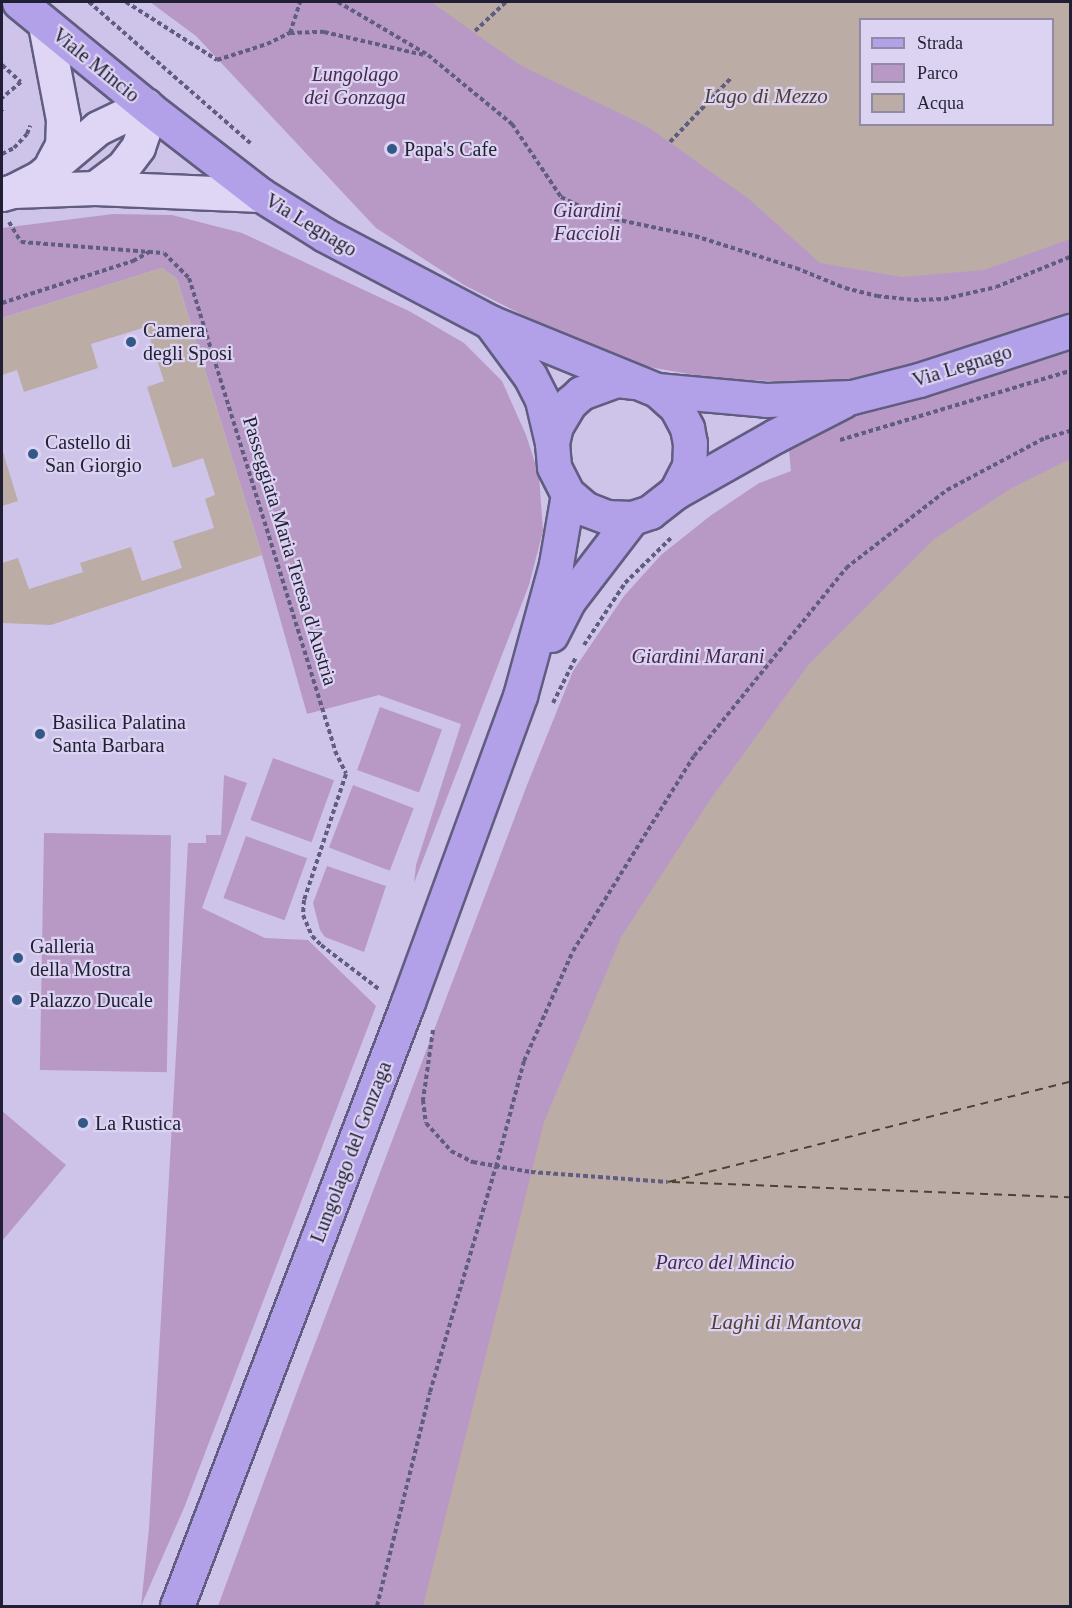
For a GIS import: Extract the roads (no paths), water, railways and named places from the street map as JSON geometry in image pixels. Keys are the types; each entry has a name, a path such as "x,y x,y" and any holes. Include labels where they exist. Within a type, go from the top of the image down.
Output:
{"main road":[{"name":"Viale Mincio","path":"19,2 148,108"},
{"name":"Via Legnago","path":"148,108 261,195 334,240 490,322 648,386 676,407 687,428 690,443 688,466 676,492"},
{"name":"Via Legnago","path":"490,322 530,375 542,400 552,443 554,467 568,494 586,509 607,517 632,518 650,512 676,492 852,396"},
{"name":"Via Legnago","path":"552,443 556,426 570,403 581,393 616,380 766,400 852,396 919,380 1071,331"},
{"name":"Lungolago del Gonzaga","path":"177,1606 408,1002 519,696 560,545 568,494"},
{"name":"Lungolago del Gonzaga","path":"519,696 569,600 632,518"}],"street":[{"path":"45,25 63,119 62,145 52,164"},
{"path":"8,202 98,128 148,108"},
{"path":"95,188 123,167 133,154 148,108"},
{"path":"8,202 95,188 261,195"}],"water":[{"name":"Lago di Mezzo","path":"431,2 1070,2 1070,239 984,270 902,277 820,263 749,199 648,127 520,65"},
{"path":"162,268 177,279 262,555 51,625 2,623 2,563 18,558 29,589 83,572 80,563 131,547 142,581 182,568 173,541 214,528 205,499 215,495 203,458 173,468 147,387 164,381 146,327 91,344 98,368 24,392 17,370 2,375 2,318"},
{"path":"2,449 18,501 2,506"},
{"name":"Laghi di Mantova","path":"1070,459 1070,1606 423,1606 544,1122 621,937 710,800 809,664 934,539 1010,489"}],"place":[{"name":"Papa's Cafe","path":"392,149"},
{"name":"Camera degli Sposi","path":"131,342"},
{"name":"Castello di San Giorgio","path":"33,454"},
{"name":"Basilica Palatina Santa Barbara","path":"40,734"},
{"name":"Galleria della Mostra","path":"18,958"},
{"name":"Palazzo Ducale","path":"17,1000"},
{"name":"La Rustica","path":"83,1123"}],"park label":[{"name":"Lungolago dei Gonzaga","path":"355,86"},
{"name":"Giardini Faccioli","path":"587,222"},
{"name":"Giardini Marani","path":"698,656"},
{"name":"Parco del Mincio","path":"725,1262"}]}
